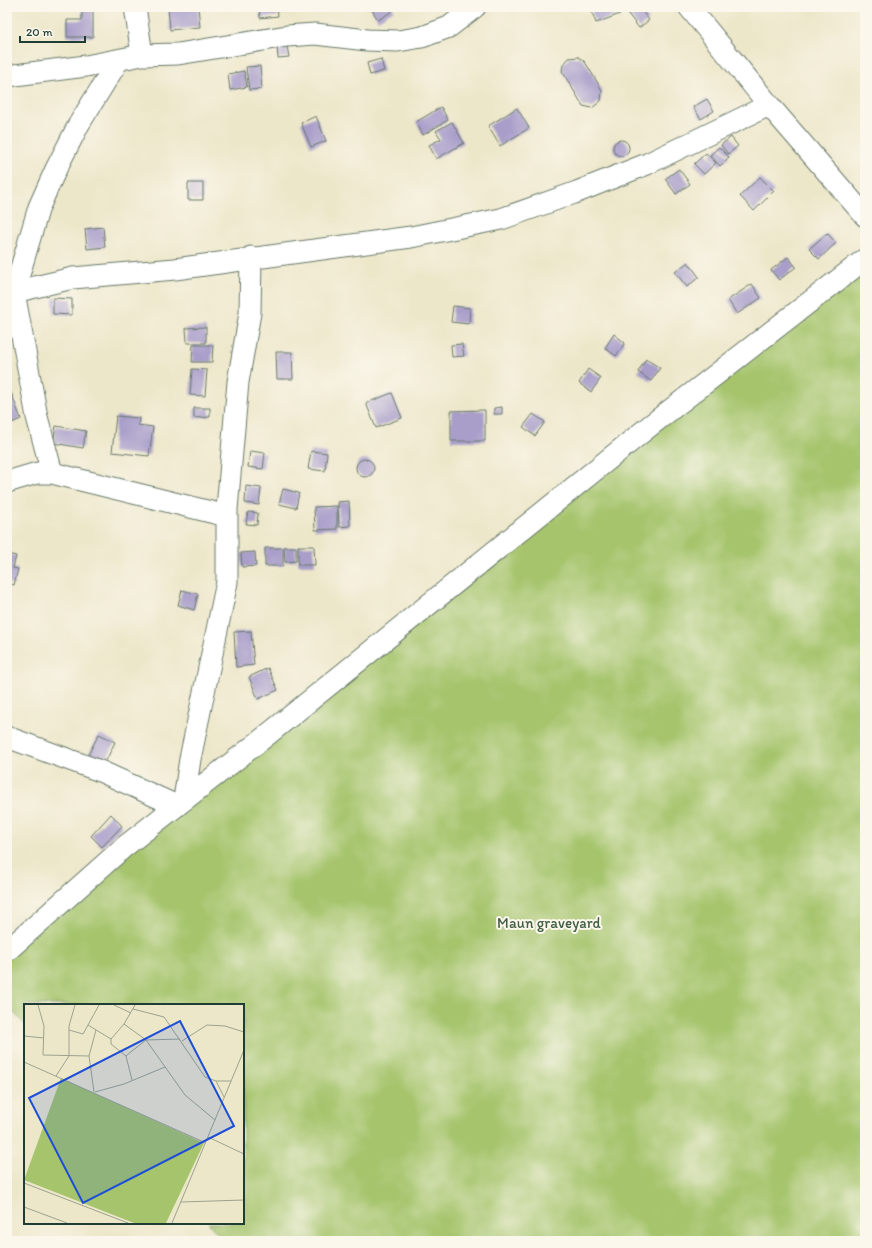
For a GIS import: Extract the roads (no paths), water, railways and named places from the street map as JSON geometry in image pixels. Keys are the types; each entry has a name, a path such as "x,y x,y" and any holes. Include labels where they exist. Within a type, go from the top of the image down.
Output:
{"street":[{"path":"135,7 142,55"},
{"path":"7,76 118,61 142,55 178,54 267,39 315,34 368,40 398,41 422,37 449,27 475,7"},
{"path":"689,7 769,105 862,207"},
{"path":"52,473 37,417 10,294 39,207 56,169 79,124 118,61"},
{"path":"10,294 73,278 175,269 251,257 411,237 501,219 577,192 647,164 769,105"},
{"path":"181,803 227,582 227,516 238,382 250,312 251,257"},
{"path":"7,951 124,847 181,803 651,425 865,259"},
{"path":"7,482 37,473 52,473 227,516"},
{"path":"7,737 181,803"}],"park label":[{"name":"Maun graveyard","path":"549,923"}]}
